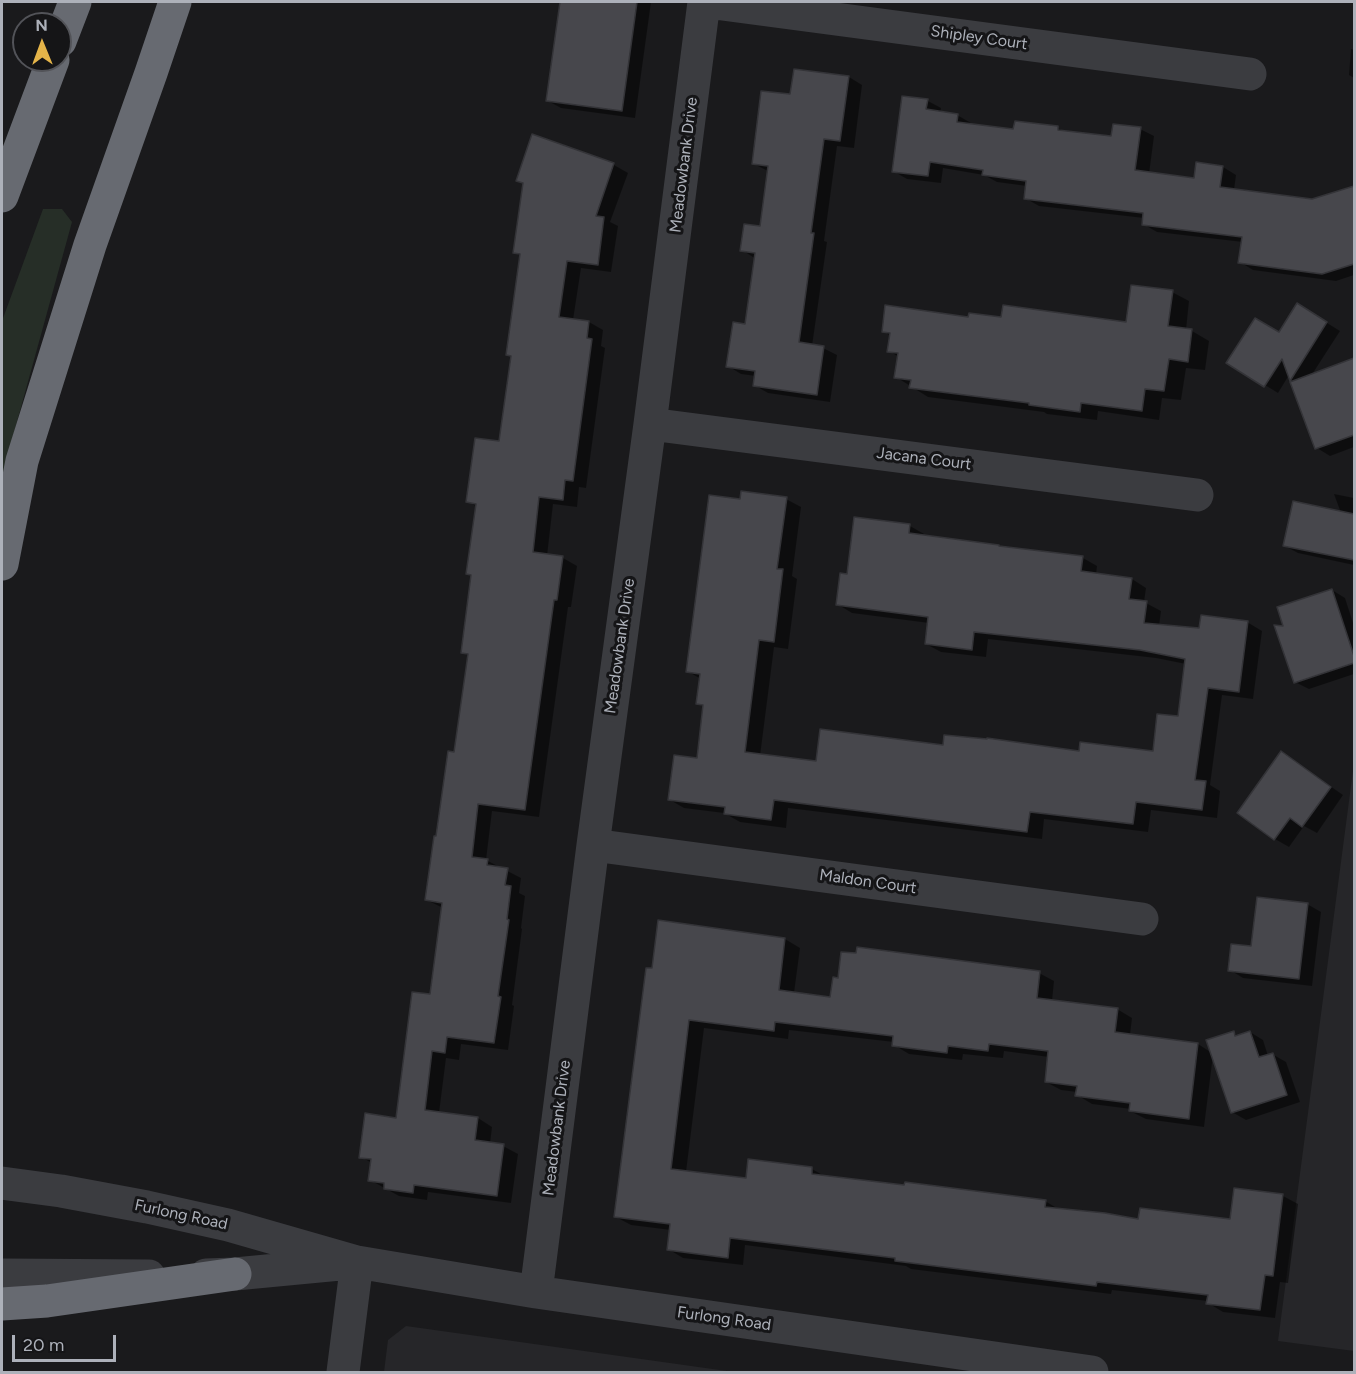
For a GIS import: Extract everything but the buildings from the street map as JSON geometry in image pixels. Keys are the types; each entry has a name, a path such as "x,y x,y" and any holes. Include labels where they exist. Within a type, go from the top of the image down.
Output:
{"highway":[{"path":"2,564 22,461 90,245 175,2"},
{"path":"2,196 48,72"},
{"path":"2,1304 47,1301 235,1274"}],"street":[{"name":"Shipley Court","path":"706,2 1250,74"},
{"name":"Meadowbank Drive","path":"536,1292 593,845 706,2"},
{"name":"Jacana Court","path":"650,424 1197,495"},
{"name":"Maldon Court","path":"593,845 1142,919"},
{"name":"Furlong Road","path":"2,1183 61,1191 228,1225 357,1262 536,1292 1092,1372"},
{"name":"Furlong Road","path":"2,1275 235,1274 357,1262"},
{"path":"343,1372 357,1262"}],"shaded area":[{"path":"43,209 62,209 72,222 7,458 2,484 2,321"},
{"path":"1354,763 1354,1351 1278,1341"},
{"path":"406,1326 734,1372 384,1372 388,1340"}]}
